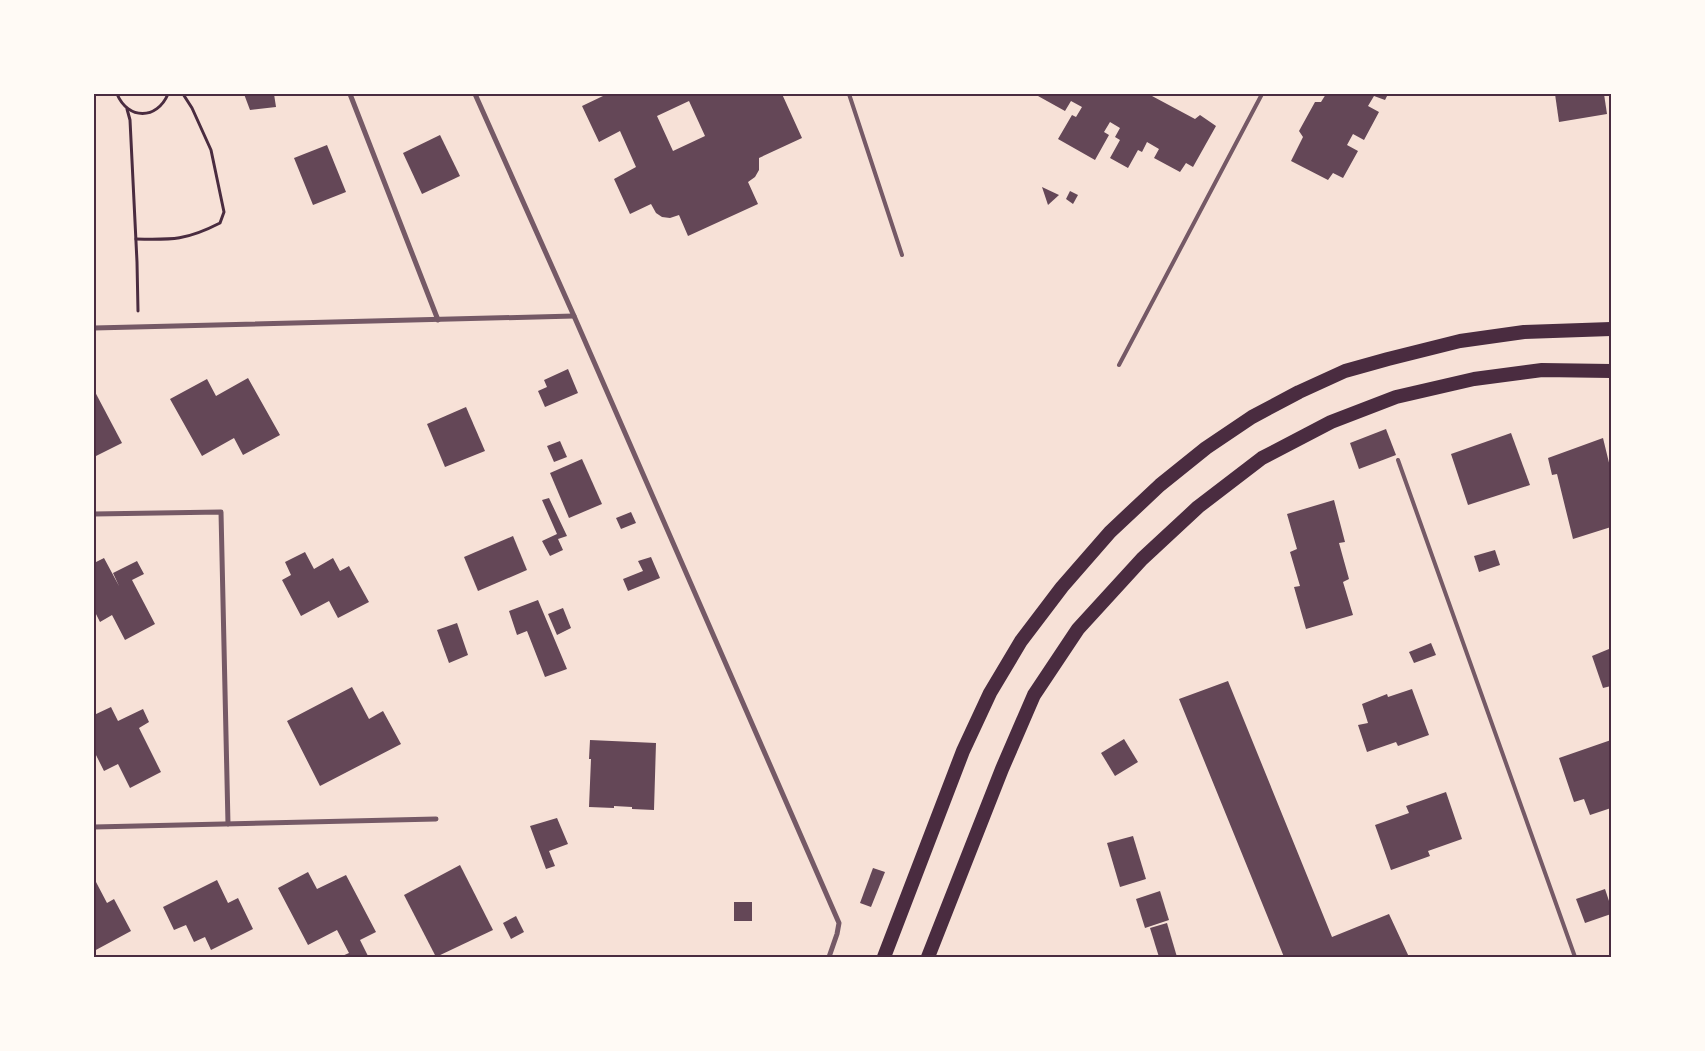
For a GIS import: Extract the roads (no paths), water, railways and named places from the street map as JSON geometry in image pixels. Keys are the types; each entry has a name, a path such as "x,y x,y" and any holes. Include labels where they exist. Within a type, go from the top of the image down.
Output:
{"highway":[{"path":"884,957 963,751 990,693 1021,641 1062,587 1110,532 1160,485 1206,448 1244,422 1307,388 1346,371 1460,341 1524,332 1611,329"},
{"path":"928,957 1002,769 1034,695 1078,629 1142,559 1198,506 1262,458 1331,422 1396,397 1474,379 1542,370 1611,371"}],"street":[{"path":"350,94 438,320"},
{"path":"475,94 839,923 829,957"},
{"path":"94,328 574,316"},
{"path":"94,514 221,512 228,824"},
{"path":"94,827 436,819"}],"lane":[{"path":"849,94 902,255"},
{"path":"1119,365 1262,94"},
{"path":"1398,460 1575,957"}]}
